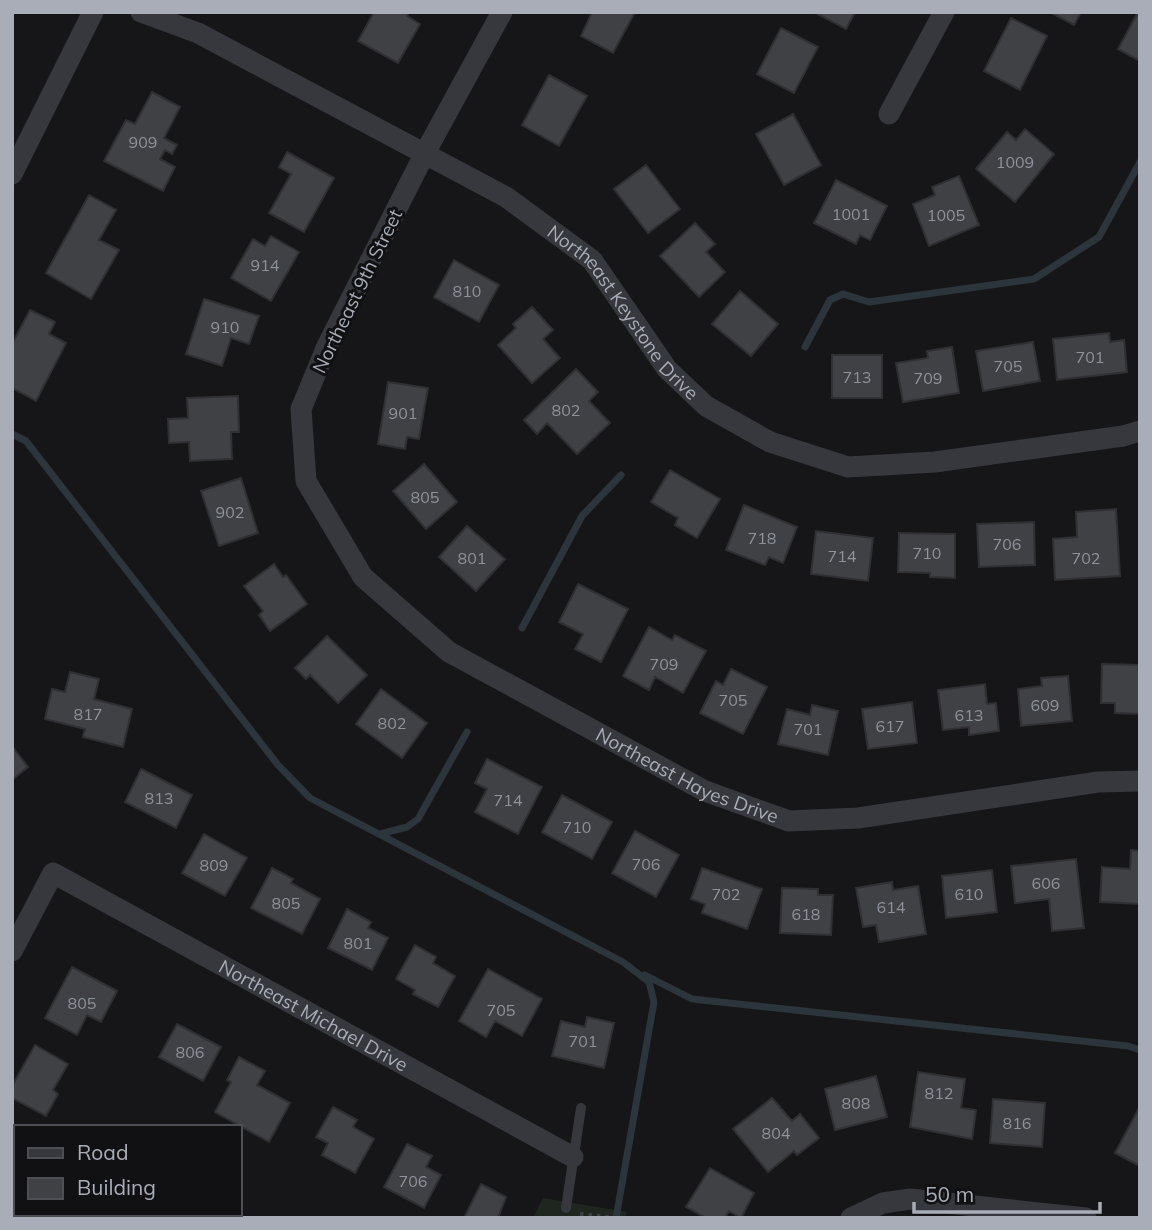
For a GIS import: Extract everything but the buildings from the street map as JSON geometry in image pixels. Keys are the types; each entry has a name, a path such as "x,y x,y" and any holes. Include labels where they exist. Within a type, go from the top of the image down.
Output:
{"street":[{"path":"12,174 93,12"},
{"name":"Northeast Keystone Drive","path":"141,12 198,33 426,151 506,197 592,260 667,369 706,406 769,442 848,467 935,462 1123,436 1140,431"},
{"name":"Northeast 9th Street","path":"363,577 306,481 301,409 327,346 426,151 502,12"},
{"path":"889,114 944,12"},
{"name":"Northeast Hayes Drive","path":"363,577 449,652 705,791 789,821 858,818 1098,782 1140,781"},
{"name":"Northeast Michael Drive","path":"12,951 53,873 573,1157"},
{"path":"851,1218 883,1203 910,1199 1086,1218"}],"lane":[{"path":"566,1208 581,1108"}],"path":[{"path":"595,1214 614,1218"}],"shaded area":[{"path":"543,1198 627,1212 625,1218 533,1218"}],"waterway":[{"path":"805,347 830,300 843,294 869,302 1034,279 1099,237 1140,162"},
{"path":"12,434 26,441 278,765 310,798 623,962 649,982 654,1002 616,1218"},
{"path":"522,628 582,516 621,475"},
{"path":"380,834 407,827 418,819 467,732"},
{"path":"645,975 692,999 1128,1046 1140,1050"}]}
